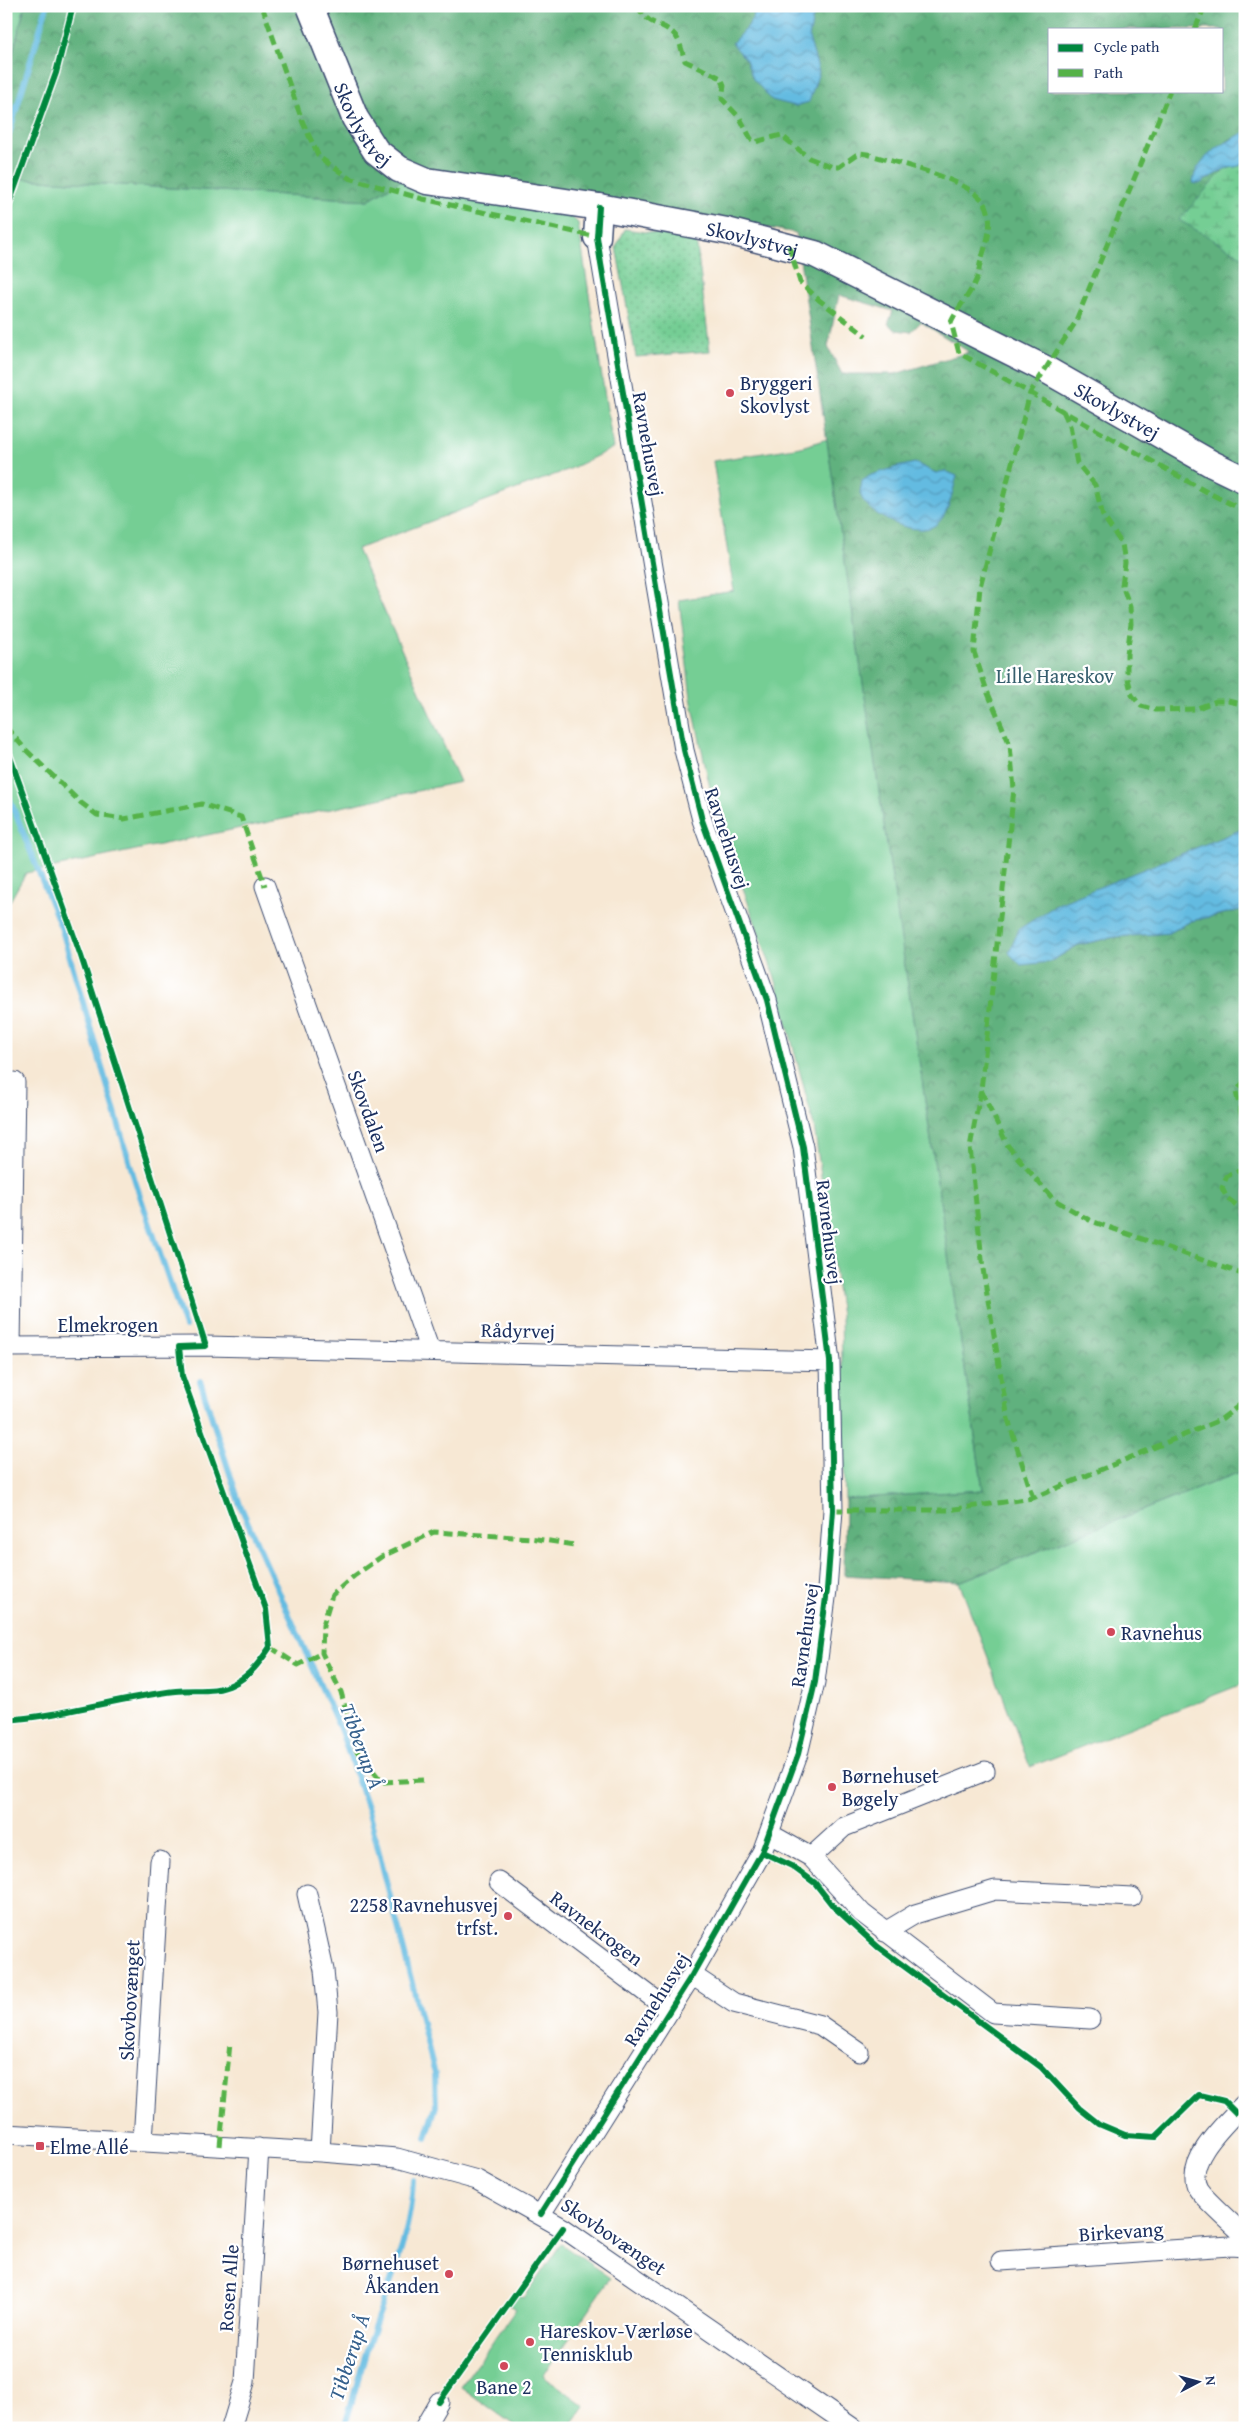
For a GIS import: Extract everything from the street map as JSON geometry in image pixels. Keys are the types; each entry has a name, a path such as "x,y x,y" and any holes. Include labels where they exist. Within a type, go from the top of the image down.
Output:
{"street":[{"name":"Skovlystvej","path":"310,6 355,118 376,151 400,169 427,181 599,207 727,231 815,254 1045,369 1212,464 1245,480"},
{"name":"Ravnehusvej","path":"541,2214 692,1975 770,1834 798,1754 815,1682 828,1590 832,1510 830,1361 800,1138 767,1000 702,820 684,750 597,237 599,207"},
{"name":"Skovdalen","path":"265,886 430,1351"},
{"name":"Elmekrogen","path":"15,1082 8,1347 206,1346"},
{"name":"Rådyrvej","path":"206,1346 830,1361"},
{"path":"811,1857 844,1827 985,1771"},
{"path":"770,1834 811,1857 862,1913 993,2013 1090,2019"},
{"name":"Skovbovænget","path":"143,2141 160,1861"},
{"name":"Ravnekrogen","path":"499,1882 669,2010"},
{"path":"885,1932 915,1914 995,1890 1132,1897"},
{"path":"307,1894 324,1970 328,2012 320,2152"},
{"name":"Ravnehusvej","path":"692,1975 734,2003 820,2025 859,2052"},
{"path":"1245,2103 1203,2151 1197,2161 1195,2175 1198,2189 1245,2236"},
{"name":"Skovbovænget","path":"6,2134 259,2148 397,2158 477,2180 541,2214 854,2428"},
{"name":"Rosen Alle","path":"231,2428 245,2382 259,2148"},
{"name":"Birkevang","path":"1001,2261 1230,2246 1245,2247"},
{"path":"424,2428 439,2402"}],"green space":[{"path":"6,6 25,6 6,80"},
{"name":"Lille Hareskov","path":"25,6 1245,6 1245,132 1199,184 1224,169 1239,166 1245,162 1245,828 1111,884 1050,962 1078,945 1115,937 1169,933 1191,921 1245,909 1245,1470 959,1582 844,1575 845,1499 983,1490 796,233 421,168 368,200 6,178 6,80","holes":["839,295 893,311 888,324 896,330 911,332 921,322 969,352 895,374 842,374 828,347","915,464 936,473 862,481"]},
{"path":"1245,162 1245,258 1179,220 1224,169 1239,166"},
{"path":"6,178 368,200 403,179 568,213 578,223 613,448 570,469 357,549 460,782 26,873 6,908"},
{"path":"625,229 696,239 710,351 636,357 616,247"},
{"path":"827,439 983,1490 845,1499 841,1316 814,1126 776,981 714,807 691,698 679,600 734,591 713,461 801,447"},
{"name":"Ravnehus","path":"1245,1470 1245,1683 1030,1767 959,1582"},
{"name":"Hareskov-Værløse Tennisklub","path":"561,2244 610,2278 543,2375 585,2406 569,2428 518,2428 461,2387 516,2309 510,2305 517,2294 524,2298"}],"water":[{"path":"758,6 822,6 814,13 809,38 819,72 809,102 795,106 772,100 753,79 746,60 732,43 748,26"},
{"path":"1245,132 1245,162 1239,166 1224,169 1199,184 1193,183 1195,174 1205,158 1220,146"},
{"path":"915,463 936,473 945,471 957,476 949,504 942,518 932,527 924,529 902,526 880,516 864,501 860,493 862,481 871,475"},
{"path":"1245,828 1245,909 1191,921 1169,933 1115,937 1078,945 1050,962 1021,965 1009,953 1019,929 1058,904"}],"waterway":[{"name":"Tibberup Å","path":"6,144 47,6"},
{"name":"Tibberup Å","path":"6,790 62,930 135,1181 185,1327"},
{"name":"Tibberup Å","path":"200,1381 240,1505 341,1731 369,1813 435,2074 436,2106 426,2138"},
{"name":"Tibberup Å","path":"344,2428 369,2343 403,2243 408,2223 413,2180"}],"marked path":[{"path":"262,6 303,123 319,157 349,178 423,199 597,237"},
{"path":"637,6 646,18 675,35 685,61 721,78 724,85 722,99 740,118 751,139 755,142 781,135 809,158 833,167 839,167 859,153 867,154 952,181 980,198 987,208 990,223 978,274 951,322 959,353 1207,492 1245,511"},
{"path":"1195,28 1205,6"},
{"path":"1033,1498 1008,1419 983,1269 970,1147 981,1090 1014,789 1010,745 987,691 974,652 980,587 1030,393 1075,323 1170,92"},
{"path":"789,246 800,282 819,300 866,336"},
{"path":"1063,411 1070,426 1077,463 1095,485 1103,516 1122,544 1125,563 1122,585 1130,607 1131,624 1127,654 1127,675 1132,695 1141,706 1156,710 1195,709 1216,701 1228,701 1245,705"},
{"path":"6,727 25,749 80,802 97,815 124,819 202,804 241,817 265,886"},
{"path":"1245,1080 1236,1092 1245,1130"},
{"path":"981,1090 1008,1146 1053,1199 1091,1221 1245,1275"},
{"path":"1245,1168 1227,1176 1222,1188 1227,1198 1245,1212"},
{"path":"833,1510 948,1510 1033,1498 1220,1420 1245,1401"},
{"path":"423,1780 382,1782 357,1751 341,1692 322,1653 323,1625 332,1595 354,1576 381,1557 434,1532 531,1538 574,1545"},
{"path":"270,1647 298,1665 322,1653"},
{"path":"220,2146 230,2043"}],"cycle path":[{"path":"6,212 56,73 73,6"},
{"path":"541,2214 692,1975 762,1852 798,1754 815,1682 827,1590 833,1510 830,1361 803,1147 767,1000 702,820 684,750 601,264 597,237 599,207"},
{"path":"6,746 81,956 206,1346 179,1347 182,1376 266,1609 270,1647 250,1673 239,1681 220,1689 176,1691 134,1697 49,1715 6,1720"},
{"path":"762,1852 792,1866 815,1883 833,1906 878,1947 1041,2067 1079,2108 1099,2124 1125,2135 1156,2137 1199,2095 1224,2101 1236,2113"},
{"path":"439,2402 563,2228"}],"place":[{"name":"Bryggeri Skovlyst","path":"730,393"},
{"name":"Ravnehus","path":"1111,1632"},
{"name":"Børnehuset Bøgely","path":"832,1787"},
{"name":"2258 Ravnehusvej trfst.","path":"508,1916"},
{"name":"Elme Allé","path":"40,2146"},
{"name":"Børnehuset Åkanden","path":"449,2274"},
{"name":"Hareskov-Værløse Tennisklub","path":"530,2342"},
{"name":"Bane 2","path":"504,2366"}]}
